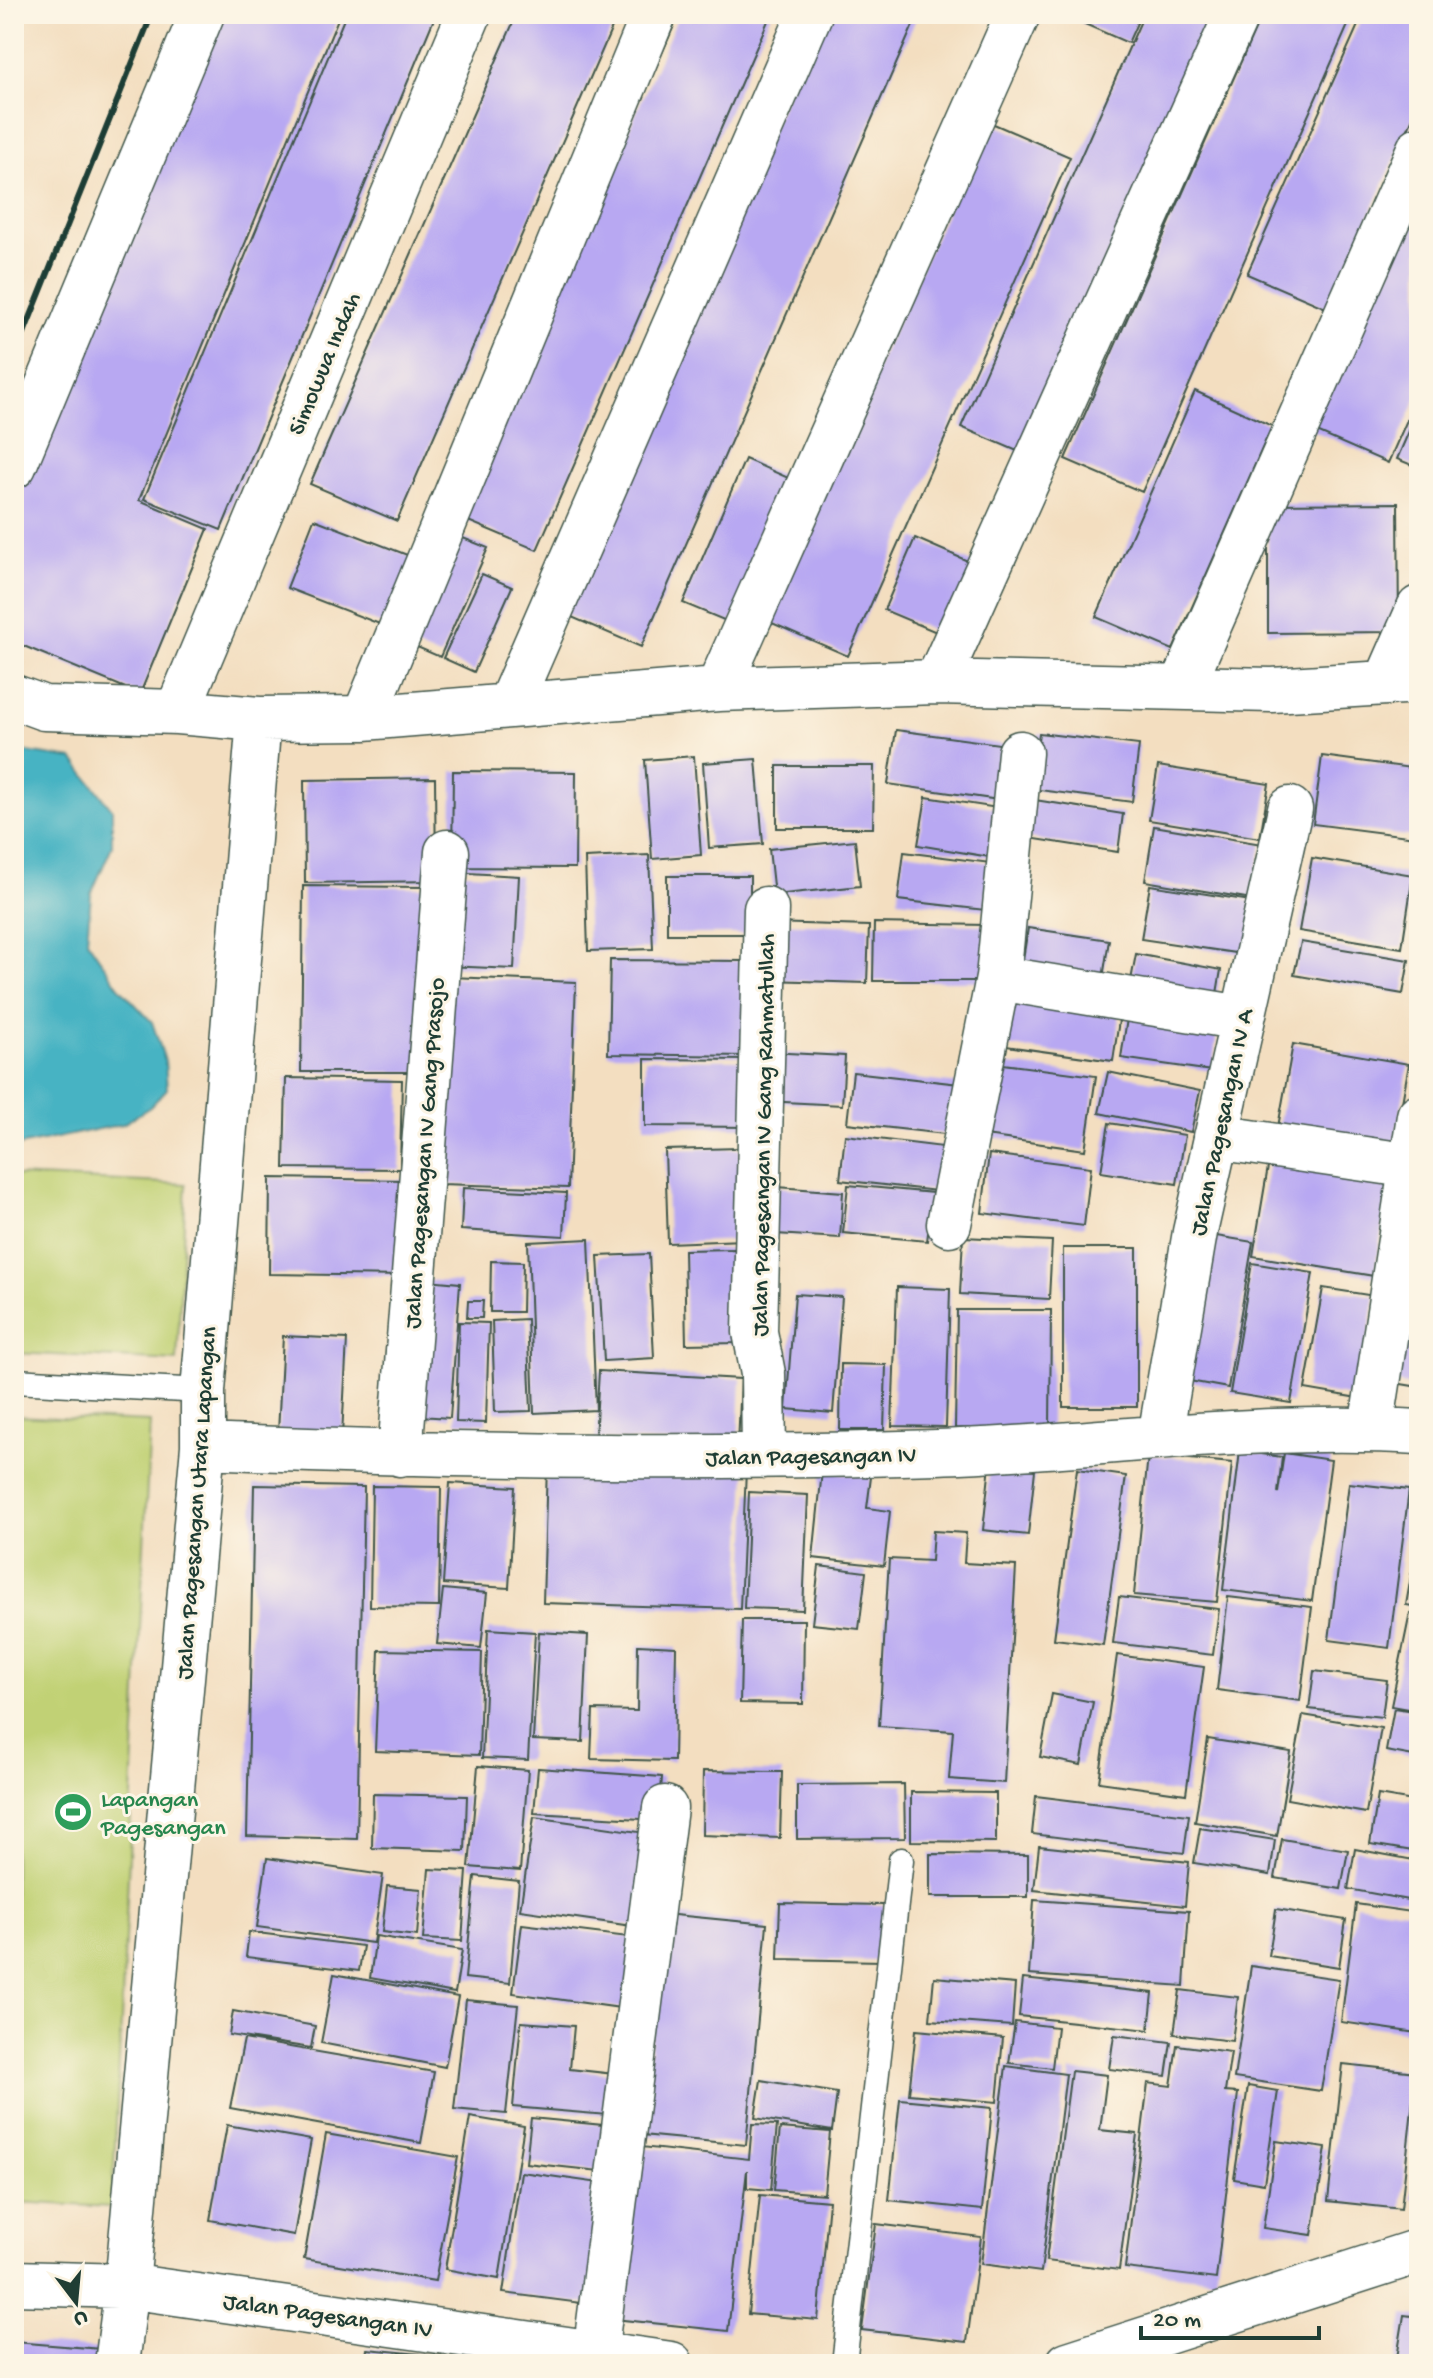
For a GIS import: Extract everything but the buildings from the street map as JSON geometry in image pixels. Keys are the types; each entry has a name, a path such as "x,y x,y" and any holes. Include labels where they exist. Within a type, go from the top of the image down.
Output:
{"street":[{"path":"14,466 202,14"},
{"name":"Simowua Indah","path":"177,712 469,14"},
{"path":"364,718 654,14"},
{"path":"509,706 810,14"},
{"path":"718,689 1018,14"},
{"path":"937,682 1237,14"},
{"path":"1182,687 1419,149"},
{"path":"14,697 44,708 177,712 259,719 364,718 718,689 937,682 1272,690 1402,682 1419,608"},
{"name":"Jalan Pagesangan Utara Lapangan","path":"117,2364 127,2286 203,1446 203,1391 259,719"},
{"path":"949,1224 998,978 1020,753"},
{"name":"Jalan Pagesangan IV A","path":"1160,1437 1195,1232 1290,809"},
{"name":"Jalan Pagesangan IV Gang Prasojo","path":"400,1454 447,852"},
{"name":"Jalan Pagesangan IV Gang Rahmatullah","path":"764,1456 763,1374 755,1332 766,909"},
{"path":"998,978 1242,1018"},
{"path":"1371,1429 1415,1166 1419,1116"},
{"path":"1216,1137 1415,1166"},
{"name":"Jalan Pagesangan IV","path":"203,1446 400,1454 644,1458 940,1452 1160,1437 1371,1429 1419,1432"},
{"path":"595,2354 665,1808"},
{"path":"1068,2364 1419,2251"},
{"name":"Jalan Pagesangan IV","path":"14,2283 127,2286 447,2348 595,2354 671,2364"}],"lane":[{"path":"14,1381 203,1391"},
{"path":"844,2364 901,1860"}],"green space":[{"path":"14,1176 186,1184 177,1361 14,1353"},
{"name":"Lapangan Pagesangan","path":"14,1416 150,1422 112,2207 14,2202"}],"water":[{"path":"14,750 73,759 112,809 112,846 91,894 87,940 119,987 152,1022 165,1061 167,1089 150,1107 123,1124 14,1147"}],"railway":[{"path":"14,358 152,14"}],"place":[{"name":"Lapangan Pagesangan","path":"73,1812"}]}
